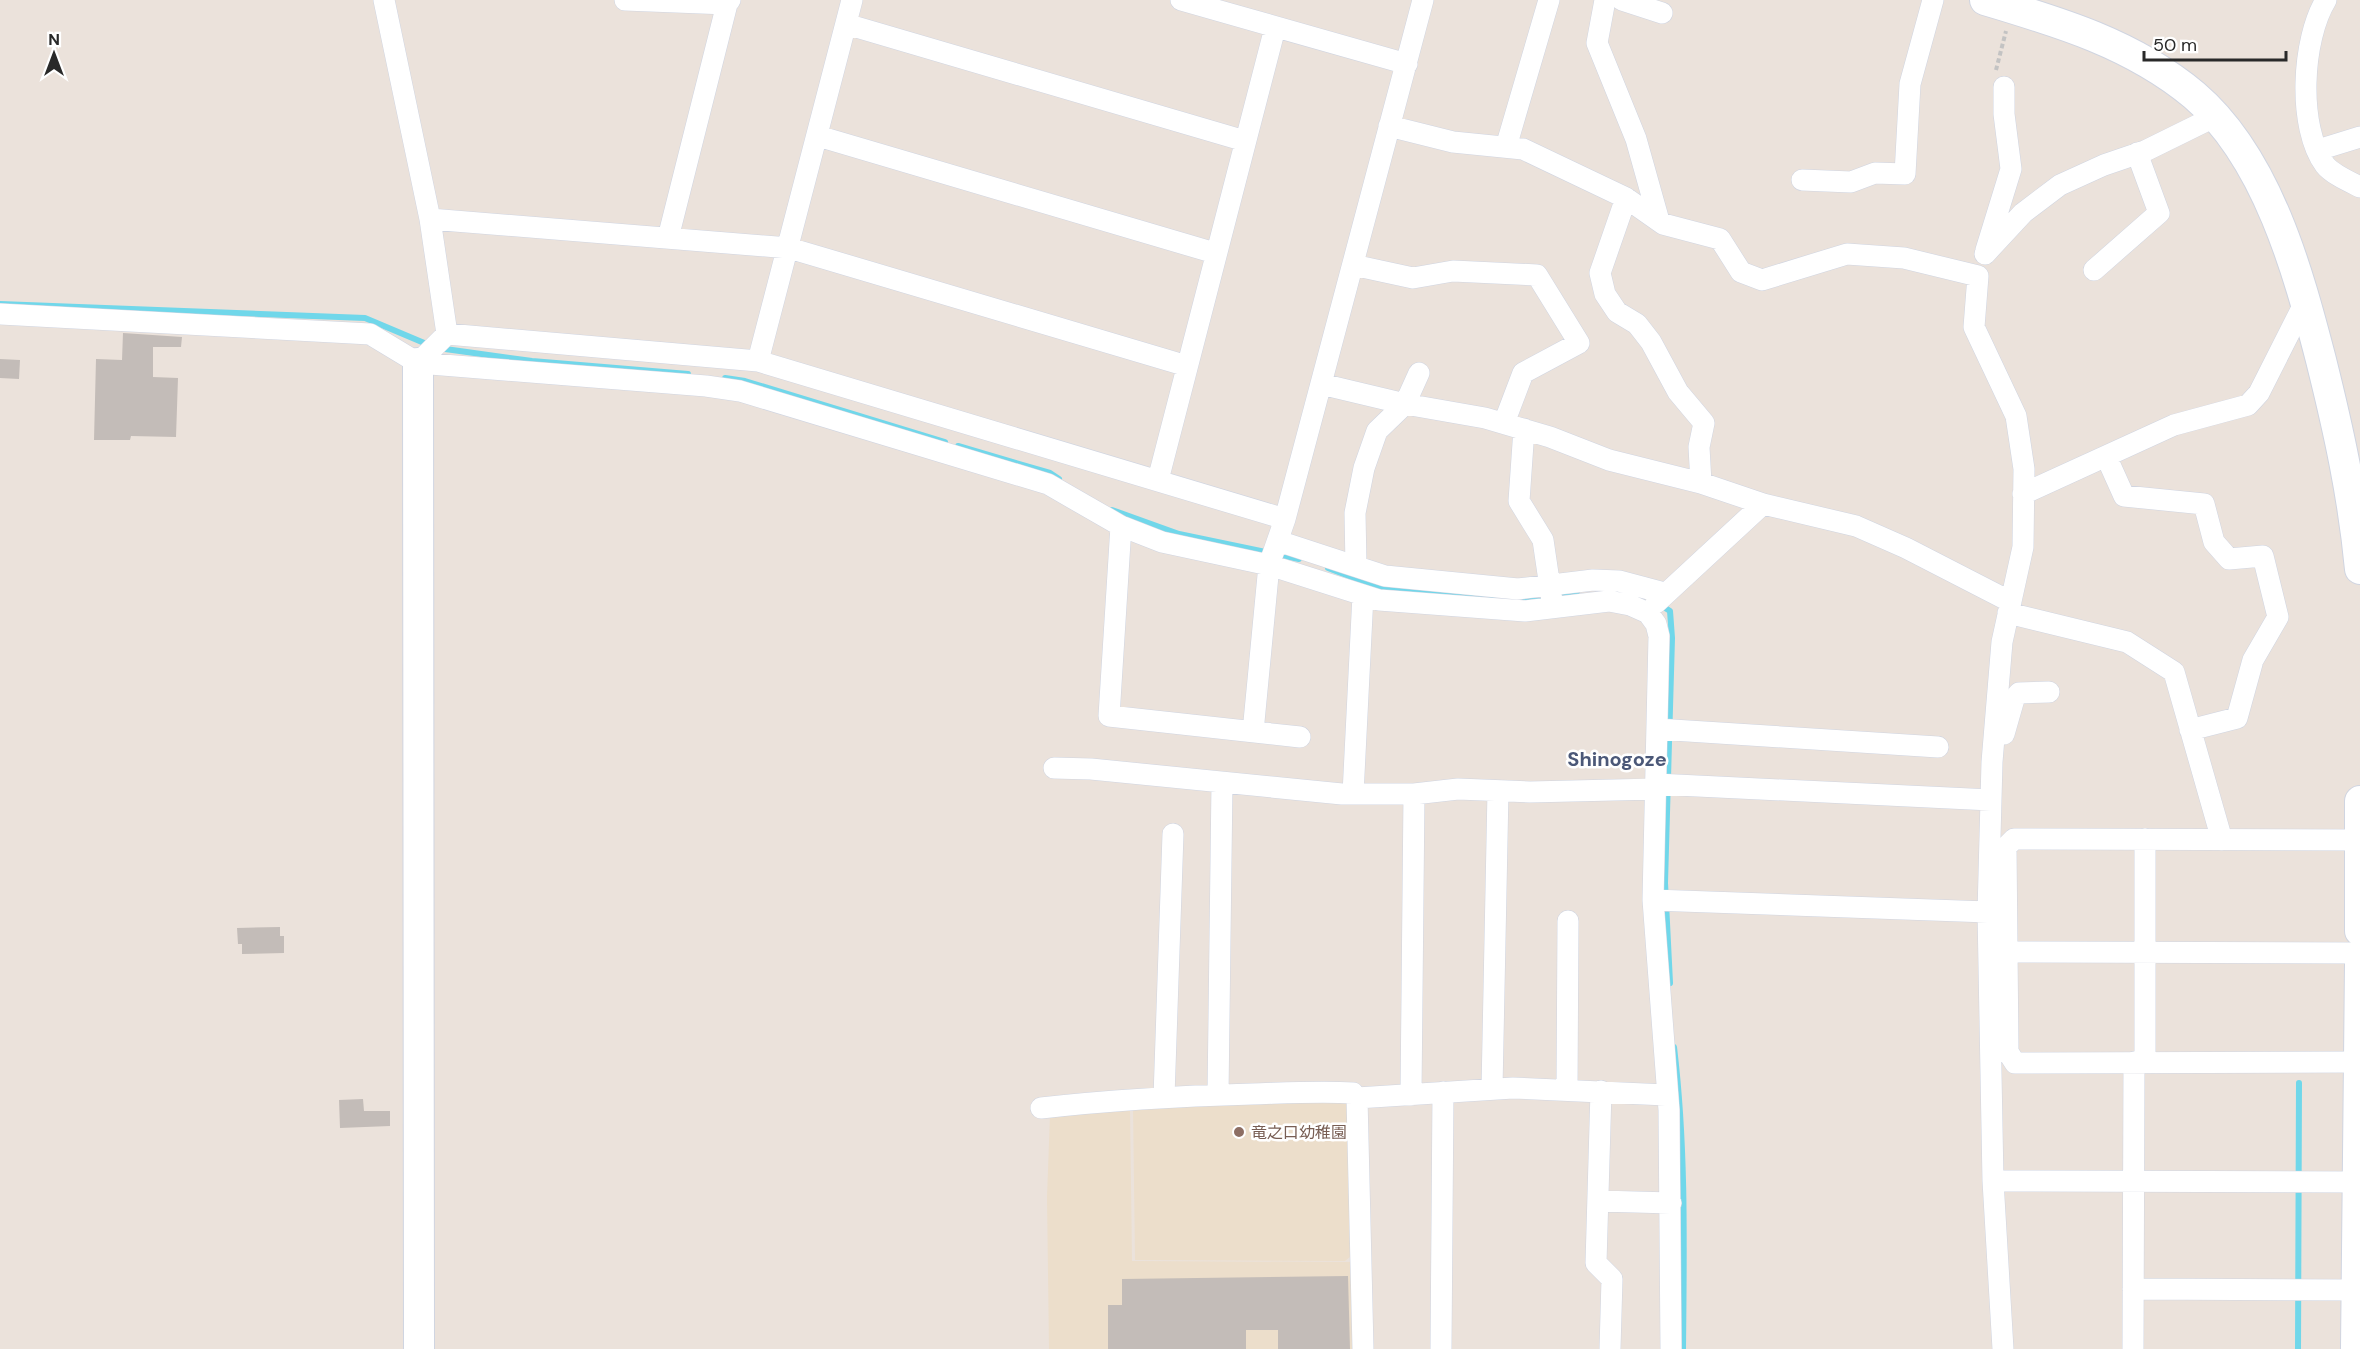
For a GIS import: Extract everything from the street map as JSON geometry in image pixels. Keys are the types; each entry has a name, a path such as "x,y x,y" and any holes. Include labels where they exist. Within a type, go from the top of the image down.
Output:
{"street":[{"path":"384,0 430,219 447,334"},
{"path":"625,0 728,2 668,238"},
{"path":"758,361 852,0"},
{"path":"1181,0 1407,64"},
{"path":"1254,732 1269,565 1285,519 1423,0"},
{"path":"1506,147 1549,0"},
{"path":"1605,0 1597,43 1636,139 1659,221"},
{"path":"1622,0 1662,13"},
{"path":"1802,180 1851,182 1875,173 1905,174 1910,84 1933,0"},
{"path":"2326,0 2319,11 2311,42 2307,81 2307,124 2326,166 2360,187"},
{"path":"1999,4 2064,24 2127,50 2194,96 2227,130 2260,184 2300,278 2340,437 2353,501 2360,569"},
{"path":"846,24 1245,141"},
{"path":"1158,480 1275,28"},
{"path":"2003,1349 1993,1180 1988,912 1992,762 2002,642 2023,547 2024,469 2016,416 1974,327 1978,276 2011,169 2004,114 2004,87"},
{"path":"1985,254 2023,213 2060,185 2137,153 2214,117"},
{"path":"1389,126 1453,142 1523,149 1626,198 1659,221 1720,239 1741,272 1762,280 1847,254 1904,258 1978,276"},
{"path":"818,136 1215,253"},
{"path":"2318,150 2360,137"},
{"path":"2094,270 2159,213 2137,153"},
{"path":"1626,198 1600,273 1605,294 1617,312 1637,324 1651,342 1678,392 1704,423 1699,447 1701,483"},
{"path":"430,219 789,248 1186,366"},
{"path":"1353,265 1413,278 1453,271 1537,275 1579,343 1523,373 1504,423"},
{"path":"2024,494 2174,425 2248,405 2259,393 2306,300"},
{"path":"0,314 370,334 418,363 706,386 740,391 1048,484 1121,526 1162,542 1269,565 1379,600 1514,610 1551,598 1593,580 1619,581 1656,602"},
{"path":"419,1349 418,363 447,334 758,361 1285,519"},
{"path":"1356,567 1355,513 1364,468 1377,431 1406,404 1419,373"},
{"path":"1321,384 1406,404 1504,423 1609,460 1701,483 1763,504 1856,526 1906,548 2009,608 2127,642 2174,672 2223,840"},
{"path":"1524,429 1519,501 1543,540 1551,598"},
{"path":"2106,456 2124,496 2204,504 2214,542 2229,559 2263,556 2278,617 2253,660 2237,718 2190,730"},
{"path":"1671,1349 1671,1203 1662,900 1663,786 1668,730 1656,624 1656,602 1763,504"},
{"path":"1121,526 1109,716 1300,738"},
{"path":"1278,541 1385,576 1518,589 1551,598"},
{"path":"1353,794 1363,595"},
{"path":"1992,762 2006,728 2014,699 2019,693 2049,692"},
{"path":"1668,730 1938,747"},
{"path":"1054,768 1353,794 1414,794 1458,789 1497,791 1663,786 1991,800"},
{"path":"1218,1095 1222,783"},
{"path":"1492,1089 1497,791"},
{"path":"1411,1095 1414,794"},
{"path":"2360,801 2360,931"},
{"path":"1164,1097 1173,834"},
{"path":"2360,840 2014,839 2006,847 2007,1052 2015,1063 2360,1062"},
{"path":"2133,1349 2134,1180 2145,952 2145,839"},
{"path":"1662,900 1988,912"},
{"path":"1567,1089 1568,921"},
{"path":"2007,952 2360,953"},
{"path":"2356,1349 2360,964"},
{"path":"1357,1098 1492,1089 1567,1089 1666,1095"},
{"path":"1601,1091 1596,1263 1612,1279 1610,1349"},
{"path":"1441,1349 1443,1092"},
{"path":"1041,1108 1164,1097 1353,1093 1357,1098 1363,1349"},
{"path":"1993,1180 2359,1182"},
{"path":"1599,1201 1671,1203"},
{"path":"2133,1289 2358,1289"}],"path":[{"path":"1999,4 1995,68 2004,87"}],"shaded area":[{"path":"1347,1100 1351,1256 1345,1261 1135,1260 1133,1106"},
{"path":"1130,1107 1132,1261 1354,1262 1357,1349 1049,1349 1047,1197 1050,1115"}],"building":[{"path":"123,333 182,337 181,347 153,347 153,377 178,378 176,437 131,436 130,440 94,440 96,359 122,360"},
{"path":"0,359 20,360 19,379 0,378"},
{"path":"280,927 280,936 284,936 284,953 242,954 242,944 238,944 237,928"},
{"path":"363,1099 364,1111 390,1111 390,1126 340,1128 339,1100"},
{"path":"1348,1276 1350,1349 1278,1349 1278,1330 1246,1330 1246,1349 1108,1349 1108,1305 1122,1305 1122,1279"}],"waterway":[{"path":"0,304 365,318 429,345"},
{"path":"438,348 532,361 688,374"},
{"path":"725,378 745,381 945,442"},
{"path":"958,446 1050,473 1059,479"},
{"path":"1112,510 1179,534 1299,559"},
{"path":"1328,568 1383,589 1506,599 1559,597 1577,592"},
{"path":"1659,604 1670,611 1672,638 1665,883 1670,983"},
{"path":"1674,1047 1681,1122 1684,1235 1683,1349"},
{"path":"2298,1349 2299,1083"}],"place":[{"name":"竜之口幼稚園","path":"1239,1132"}],"district":[{"name":"Shinogoze","path":"1617,759"}]}
